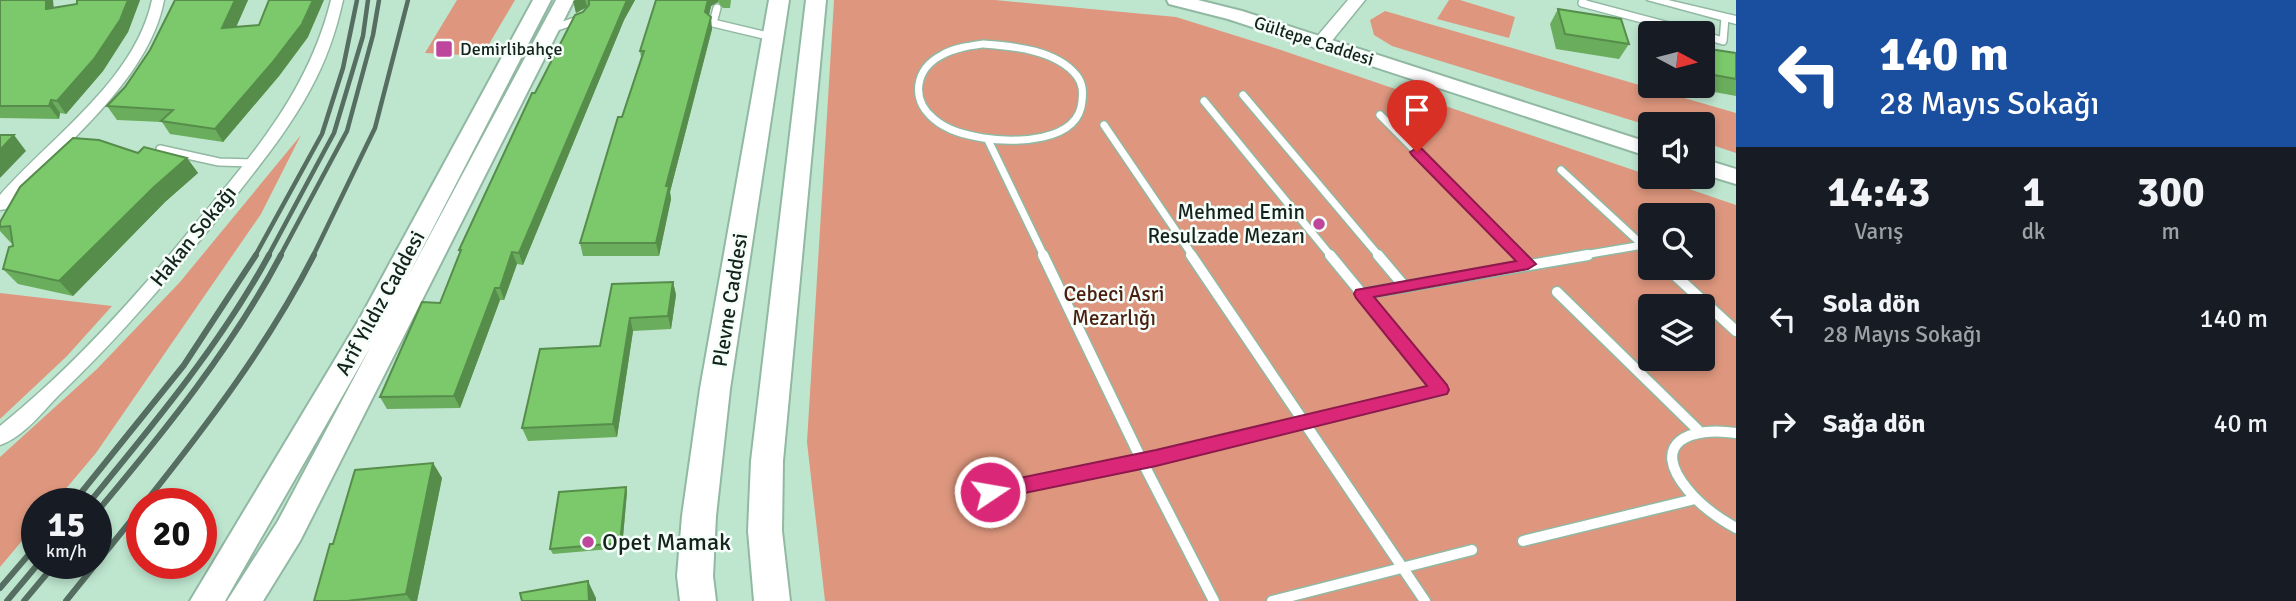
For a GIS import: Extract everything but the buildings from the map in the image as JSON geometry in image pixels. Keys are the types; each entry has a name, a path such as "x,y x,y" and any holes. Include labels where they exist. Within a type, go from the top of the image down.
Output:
{"main road":[{"name":"Arif Yıldız Caddesi","path":"207,601 370,324 542,0"},
{"name":"Plevne Caddesi","path":"698,601 695,576 699,516 715,390 779,0"},
{"path":"772,601 767,570 764,503 816,0"},
{"name":"Gültepe Caddesi","path":"1176,0 1235,15 1638,146"},
{"name":"Arif Yıldız Caddesi","path":"244,601 289,531 550,29 575,6"},
{"path":"1715,170 1736,177"}],"street":[{"path":"0,205 17,184 80,124 112,88 141,44 157,10 158,0"},
{"name":"Hakan Sokağı","path":"0,437 102,344 174,261 253,163 294,104 320,57 334,20 337,0"},
{"path":"1320,44 1357,0"},
{"path":"1654,0 1731,19"}],"lane":[{"path":"1583,0 1582,3 1650,21"},
{"path":"717,8 713,23 773,37"},
{"path":"1715,39 1723,41 1731,19"},
{"path":"983,44 1010,45 1036,51 1058,61 1075,75 1083,92 1082,108 1070,123 1050,135 1024,141 988,140 969,137 944,127 927,114 917,99 916,83 923,69 937,57 957,49 983,44"},
{"path":"1243,95 1405,287"},
{"path":"990,492 1142,461 1441,390 1204,101"},
{"path":"1380,115 1528,264"},
{"path":"1104,125 1425,601"},
{"path":"988,140 1142,461 1213,601"},
{"path":"160,149 219,162 253,163"},
{"path":"1561,170 1638,240"},
{"path":"1362,294 1638,246"},
{"path":"1680,280 1736,331"},
{"path":"1557,292 1698,430"},
{"path":"1736,433 1717,429 1698,430 1682,436 1674,446 1673,461 1680,480 1695,499 1736,528"},
{"path":"1524,541 1695,499"},
{"path":"1272,601 1472,550"}],"green space":[{"path":"457,0 515,0 482,56 425,53"},
{"name":"Cebeci Asri Mezarlığı","path":"834,0 995,0 1176,17 1638,172 1638,189 1689,189 1736,205 1736,601 825,601 807,442"},
{"path":"1449,0 1460,0 1515,17 1509,38 1437,19"},
{"path":"1385,11 1638,85 1638,98 1684,98 1736,113 1736,153 1715,146 1715,112 1638,112 1638,122 1392,46 1374,35 1370,20"},
{"path":"301,135 261,214 96,453 66,488 21,488 21,542 0,567 0,457 97,369 180,282"},
{"path":"0,293 112,306 67,356 0,419"}],"railway":[{"path":"255,256 322,134 343,68 357,0"},
{"path":"268,256 334,133 363,36 368,0"},
{"path":"280,256 347,131 373,35 379,0"},
{"path":"313,256 375,128 408,0"},
{"path":"85,488 184,365 256,255"},
{"path":"101,488 207,353 269,255"},
{"path":"112,494 219,356 281,255"},
{"path":"157,488 257,353 314,255"},
{"path":"66,601 126,527"},
{"path":"0,588 21,564"},
{"path":"7,601 25,579"},
{"path":"24,601 42,579"}],"place":[{"name":"Demirlibahçe","path":"444,49"},
{"name":"Mehmed Emin Resulzade Mezarı","path":"1319,224"},
{"name":"Opet Mamak","path":"588,542"}],"route":[{"path":"990,492 1156,458 1441,390 1362,294 1528,264 1417,152"}]}
